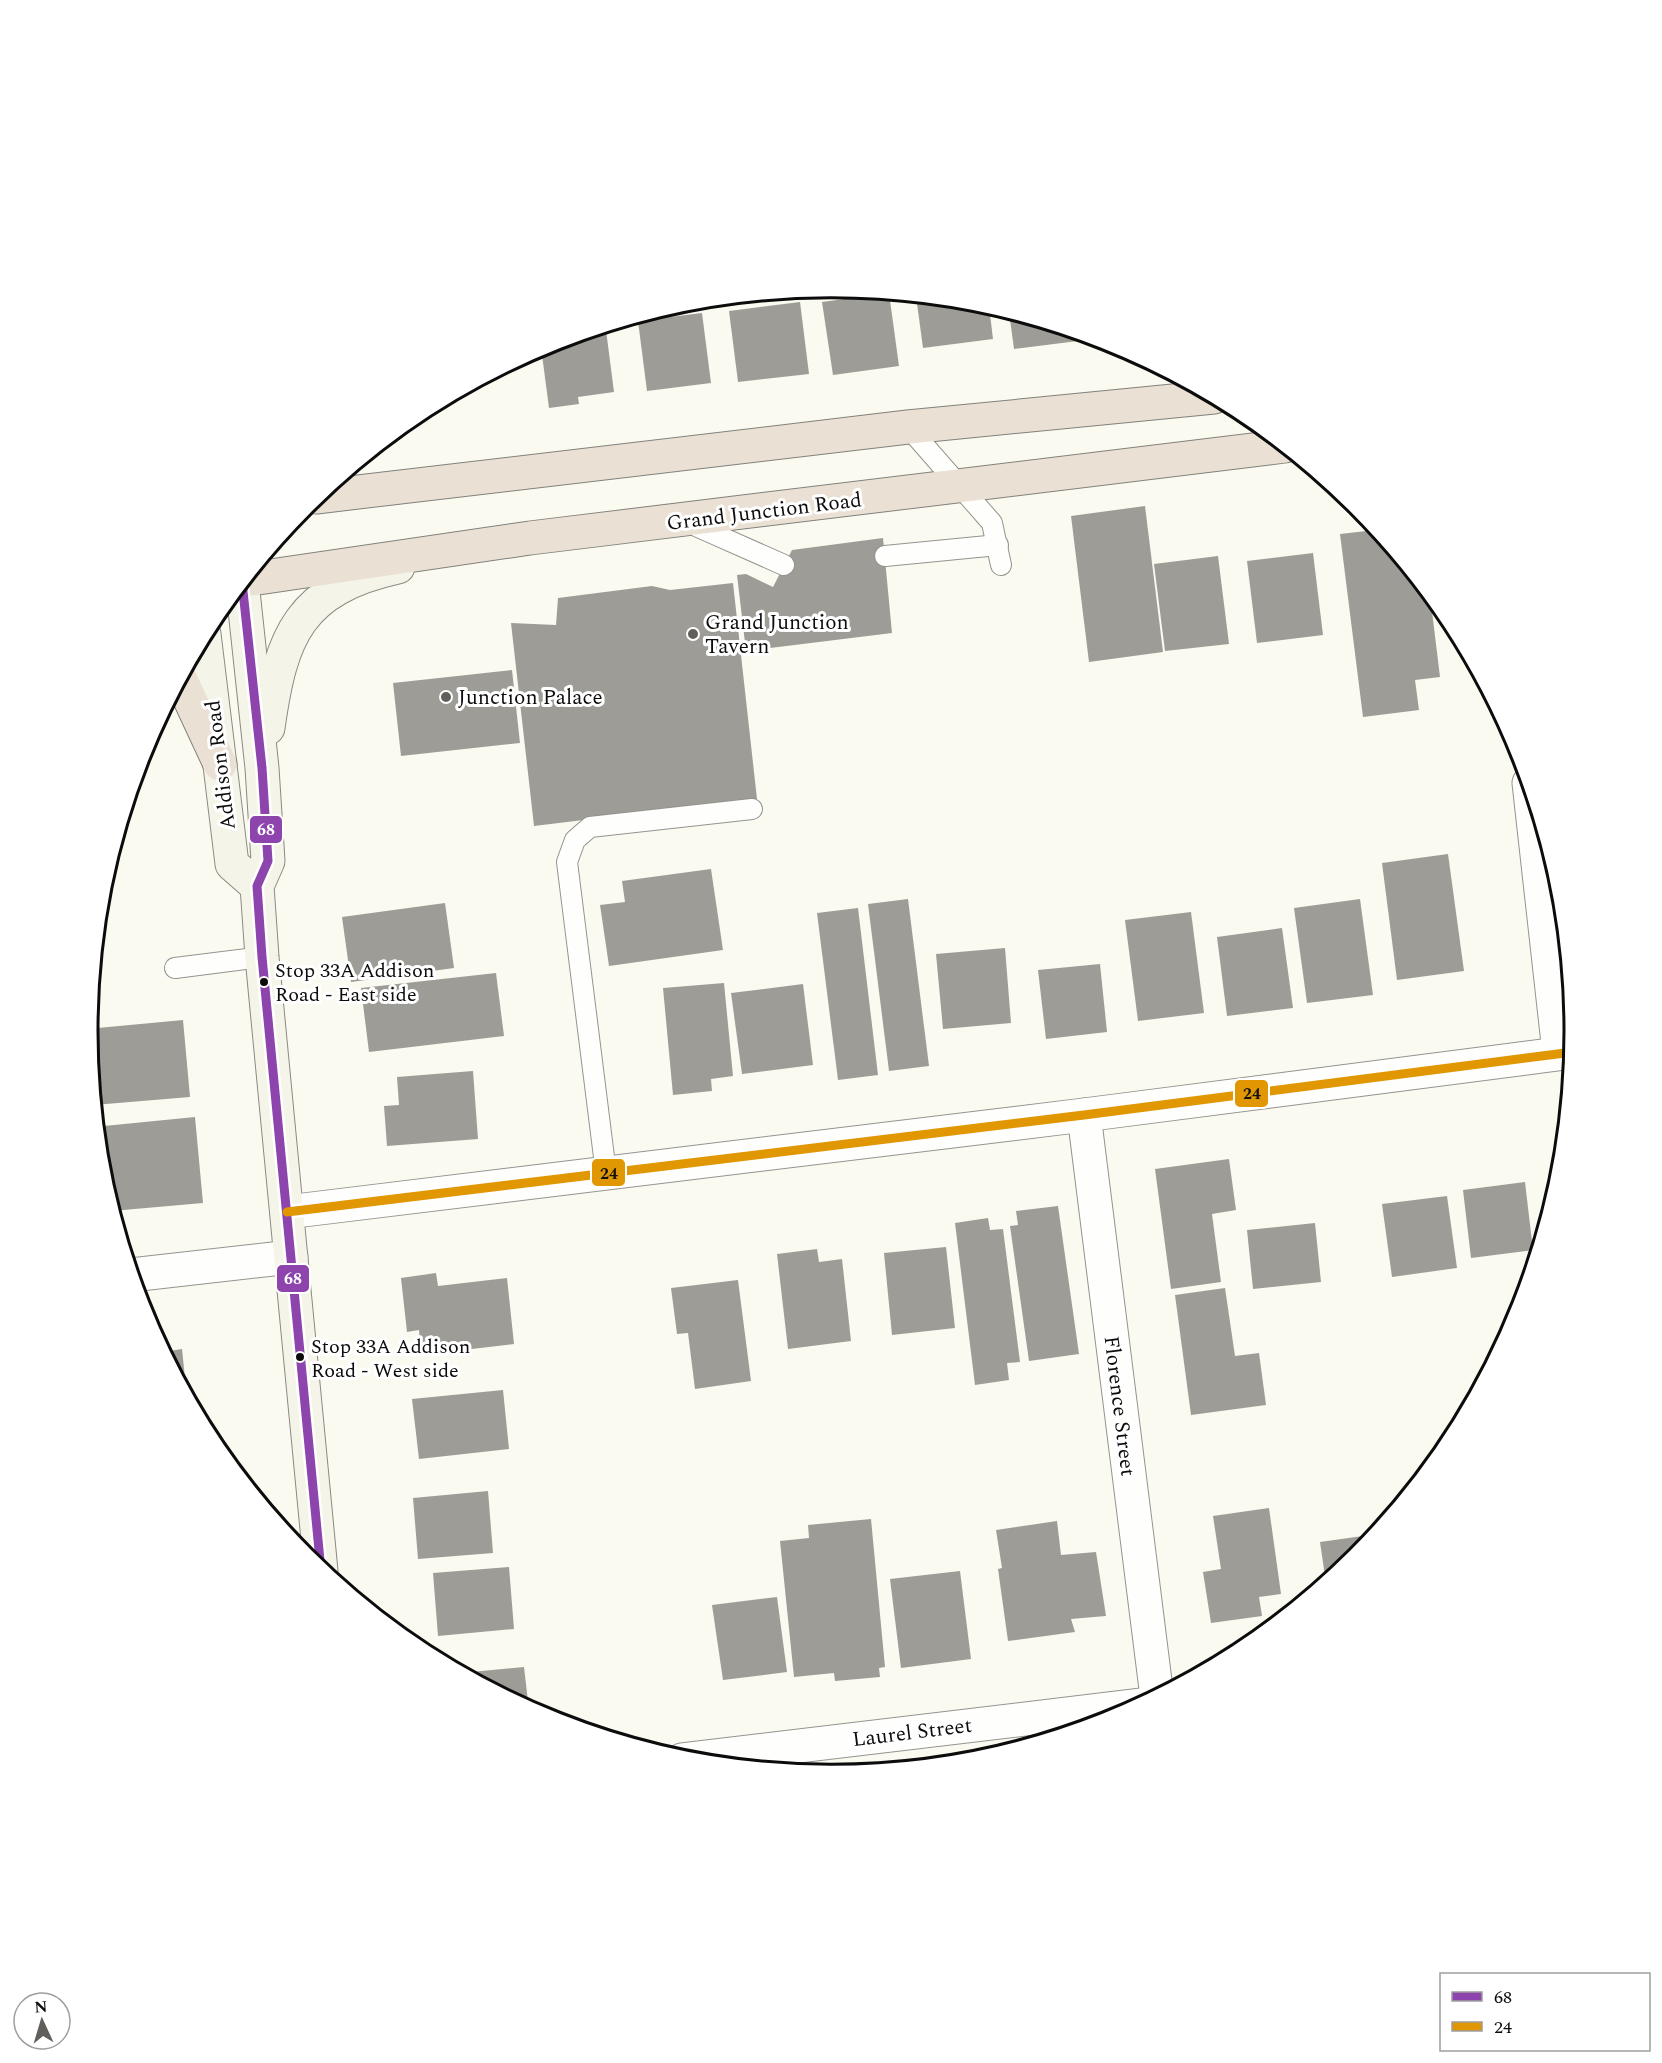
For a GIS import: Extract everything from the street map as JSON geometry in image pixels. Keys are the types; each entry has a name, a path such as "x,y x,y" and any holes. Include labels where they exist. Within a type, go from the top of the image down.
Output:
{"highway":[{"path":"332,494 908,427 1202,398"},
{"name":"Grand Junction Road","path":"254,579 530,538 963,488 1274,447"},
{"path":"184,687 220,764"}],"main road":[{"path":"262,768 275,685 285,646 301,618 309,611 330,593 368,574 530,538"},
{"name":"Addison Road","path":"244,592 262,768 268,861 257,886 262,957 320,1557"},
{"name":"Addison Road","path":"206,649 232,864 257,886"}],"street":[{"path":"1535,825 1564,1037"},
{"path":"287,1212 1084,1115 1564,1052"},
{"name":"Florence Street","path":"1084,1115 1156,1689"},
{"path":"139,1274 291,1257"},
{"name":"Laurel Street","path":"717,1756 1113,1708"}],"lane":[{"path":"908,427 992,523 1001,565"},
{"path":"685,521 784,565"},
{"path":"885,555 998,545"},
{"path":"606,1173 567,862 575,840 590,827 752,809"},
{"path":"175,968 262,957"}],"building":[{"path":"847,299 890,301 899,366 833,375 822,302"},
{"path":"800,302 809,374 738,382 729,311"},
{"path":"917,303 990,316 993,339 923,348"},
{"path":"702,313 711,383 647,391 638,324"},
{"path":"1010,320 1078,341 1014,349"},
{"path":"606,334 614,392 578,397 579,404 549,408 542,358"},
{"path":"1145,506 1163,652 1089,662 1071,516"},
{"path":"1366,531 1413,585 1432,611 1440,677 1415,680 1419,710 1363,717 1340,534"},
{"path":"883,538 892,633 746,651 737,575 746,574 773,587 792,550"},
{"path":"1313,553 1323,635 1257,643 1247,561"},
{"path":"1218,556 1229,644 1165,651 1154,564"},
{"path":"733,583 757,799 534,826 511,623 556,625 558,598 652,586 670,590"},
{"path":"512,670 520,743 401,756 393,683"},
{"path":"1448,854 1464,971 1397,980 1382,863"},
{"path":"711,869 723,950 609,966 600,905 625,902 622,881"},
{"path":"908,899 929,1066 889,1071 868,904"},
{"path":"1360,899 1373,995 1307,1003 1294,908"},
{"path":"445,903 454,968 351,982 342,917"},
{"path":"858,908 878,1075 838,1080 817,913"},
{"path":"1191,912 1204,1013 1138,1021 1125,920"},
{"path":"1282,928 1293,1008 1227,1016 1217,937"},
{"path":"1005,948 1011,1023 943,1029 936,954"},
{"path":"1100,964 1107,1032 1046,1039 1038,970"},
{"path":"496,973 504,1036 369,1052 361,988"},
{"path":"724,983 733,1076 711,1079 712,1091 673,1095 663,988"},
{"path":"803,984 813,1065 742,1074 731,993"},
{"path":"183,1020 190,1097 102,1104 98,1028"},
{"path":"473,1071 478,1139 387,1146 384,1106 399,1105 397,1077"},
{"path":"195,1117 203,1203 120,1210 104,1126"},
{"path":"1229,1159 1236,1210 1212,1214 1221,1282 1171,1289 1155,1169"},
{"path":"1525,1182 1531,1250 1471,1258 1463,1190"},
{"path":"1447,1196 1457,1268 1392,1277 1382,1204"},
{"path":"1058,1206 1079,1354 1029,1361 1010,1226 1018,1225 1016,1211"},
{"path":"988,1218 990,1230 1003,1229 1020,1362 1007,1363 1009,1380 975,1385 955,1223"},
{"path":"1315,1223 1321,1282 1253,1289 1247,1230"},
{"path":"946,1247 955,1328 892,1335 884,1253"},
{"path":"817,1249 819,1262 842,1259 851,1341 788,1349 777,1254"},
{"path":"436,1273 438,1286 507,1278 514,1344 421,1355 419,1330 407,1332 401,1278"},
{"path":"738,1280 751,1381 695,1389 688,1333 677,1334 671,1288"},
{"path":"1225,1288 1235,1356 1259,1353 1266,1405 1191,1415 1175,1295"},
{"path":"182,1349 185,1378 173,1356 171,1351"},
{"path":"503,1390 509,1449 419,1459 412,1399"},
{"path":"488,1491 493,1553 418,1559 413,1498"},
{"path":"1269,1508 1281,1594 1259,1597 1262,1616 1211,1623 1203,1572 1221,1569 1213,1516"},
{"path":"871,1519 885,1667 879,1668 880,1677 835,1681 834,1673 794,1677 780,1541 809,1538 808,1525"},
{"path":"1057,1521 1061,1555 1096,1552 1106,1616 1071,1619 1075,1632 1008,1641 998,1569 1002,1568 996,1530"},
{"path":"1363,1536 1325,1574 1320,1542"},
{"path":"509,1567 514,1629 438,1636 433,1573"},
{"path":"960,1571 971,1659 901,1668 890,1579"},
{"path":"777,1597 787,1672 723,1680 712,1605"},
{"path":"524,1667 528,1699 507,1689 473,1672"}],"transit line":[{"name":"68","path":"243,593 262,768 268,861 257,886 262,957 320,1557"},
{"name":"24","path":"287,1212 1084,1115 1564,1053"}],"place":[{"name":"Grand Junction Tavern","path":"693,634"},
{"name":"Junction Palace","path":"446,697"},
{"name":"Stop 33A Addison Road - East side","path":"264,982"},
{"name":"Stop 33A Addison Road - West side","path":"300,1357"}]}
